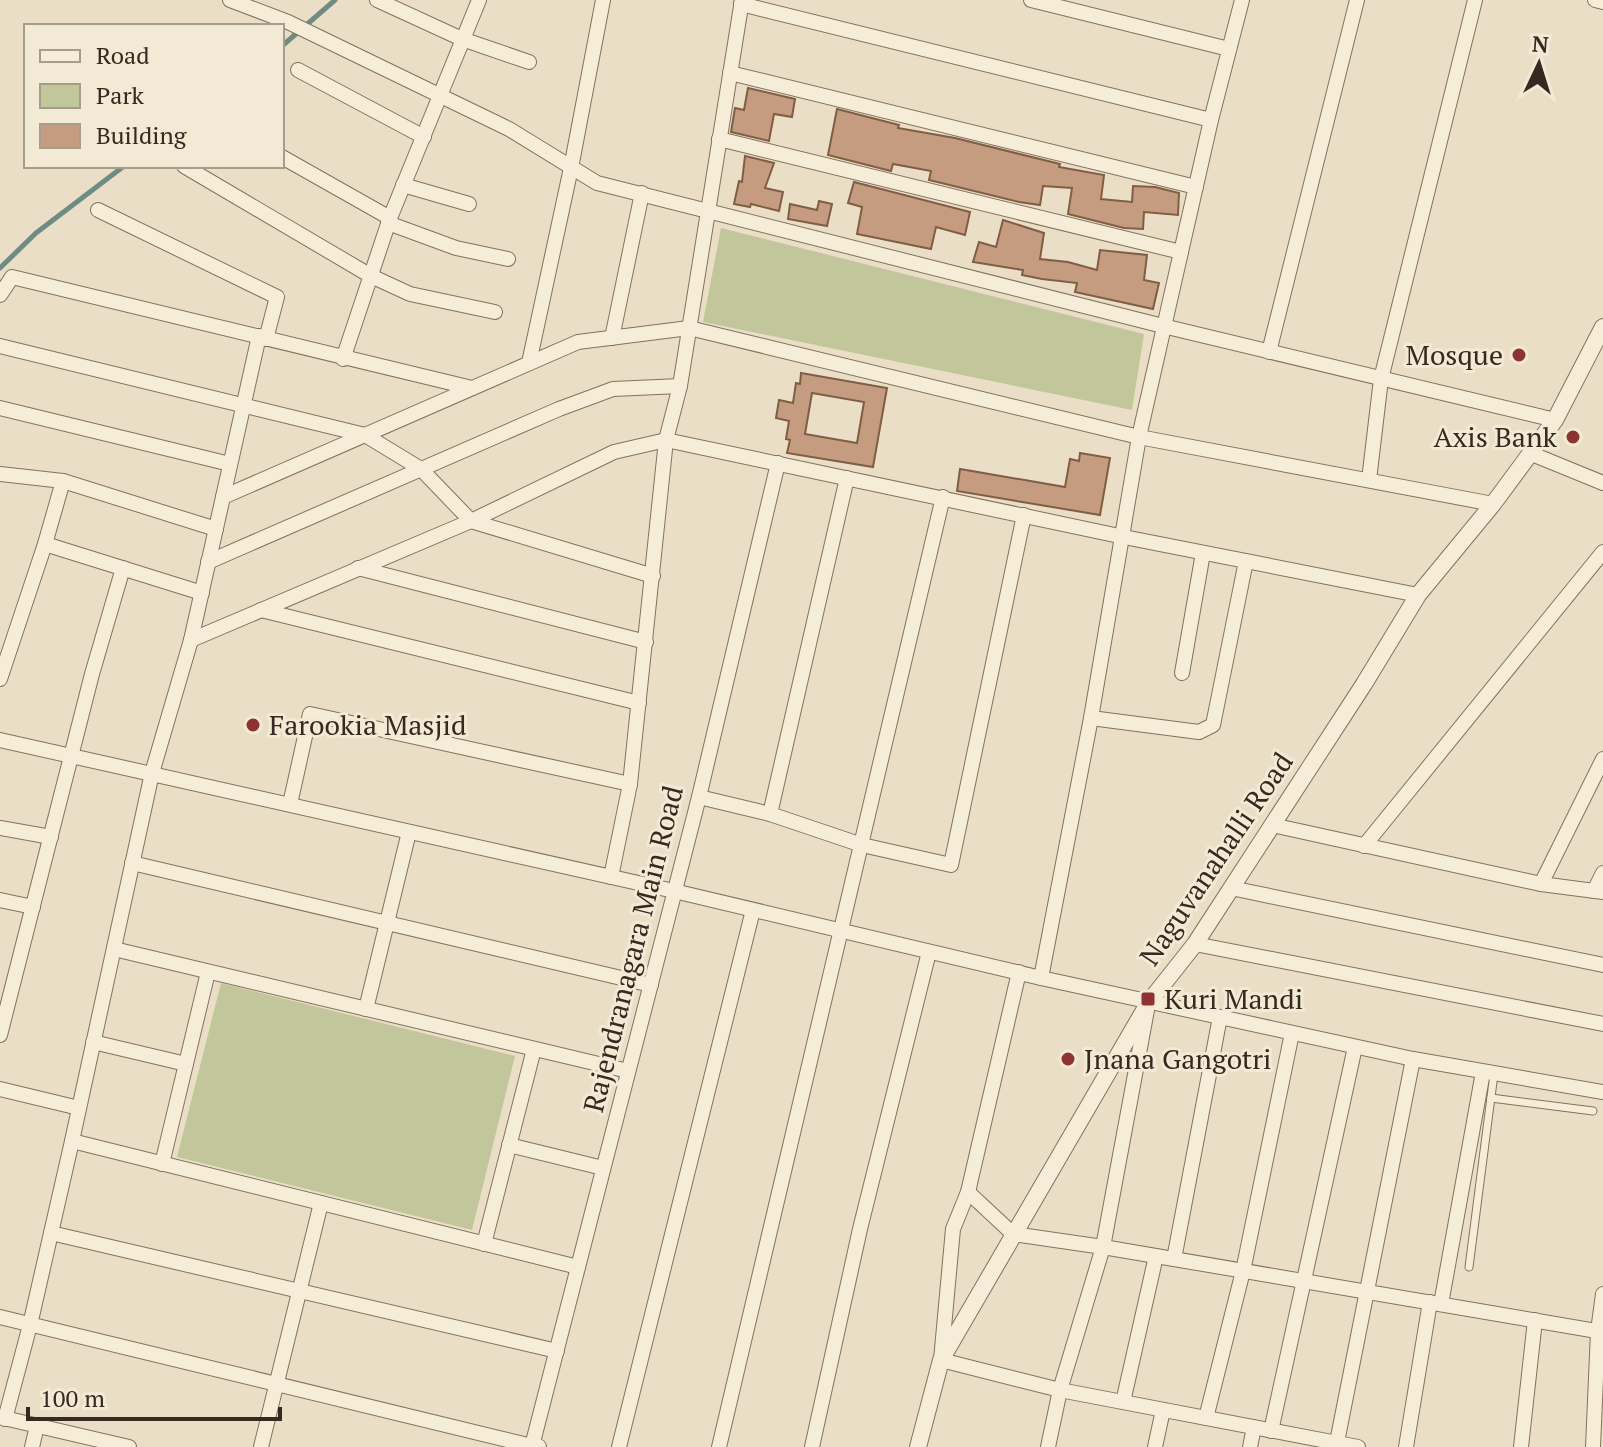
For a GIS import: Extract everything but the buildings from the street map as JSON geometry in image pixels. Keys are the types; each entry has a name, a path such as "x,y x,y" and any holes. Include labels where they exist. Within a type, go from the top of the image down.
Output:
{"street":[{"path":"230,0 288,22 439,98 509,129 597,183 1163,326 1555,420"},
{"path":"377,0 462,39 529,62"},
{"path":"343,359 389,221 479,0"},
{"path":"529,363 603,0"},
{"path":"1031,0 1229,49"},
{"path":"1041,978 1124,537 1139,437 1211,120 1242,0"},
{"path":"1269,352 1357,0"},
{"path":"1369,480 1381,379 1475,0"},
{"path":"1595,0 1603,2"},
{"path":"611,877 630,784 666,440 680,386 742,2 1211,120"},
{"path":"298,70 424,137"},
{"path":"730,73 1196,187"},
{"path":"719,139 1181,252"},
{"path":"284,158 389,221 456,248 508,259"},
{"path":"187,168 371,276 410,294 495,312"},
{"path":"403,185 469,204"},
{"path":"612,338 642,193"},
{"path":"98,210 277,297 244,403 191,640 152,773 30,1325 3,1418 129,1447"},
{"path":"0,295 12,277 472,388"},
{"name":"Naguvanahalli Road","path":"918,1447 941,1360 1149,1002 1195,944 1364,684 1418,595 1493,504 1555,420 1603,327"},
{"path":"223,497 578,342 689,328 1139,437 1493,504"},
{"path":"0,346 244,403 365,435 421,469 471,521 653,576"},
{"path":"208,562 559,409 613,389 680,386"},
{"path":"0,408 230,464"},
{"path":"191,640 471,521 614,452 666,440 1124,537 1418,595"},
{"path":"1532,454 1603,483"},
{"name":"Rajendranagara Main Road","path":"534,1447 699,797 778,463"},
{"path":"0,474 63,481 216,529"},
{"path":"770,814 847,478"},
{"path":"0,679 63,481"},
{"path":"719,1447 943,497"},
{"path":"699,797 770,814 862,845 951,865 1024,515"},
{"path":"45,544 202,593"},
{"path":"1364,846 1603,552"},
{"path":"1182,673 1203,553"},
{"path":"1091,718 1199,732 1213,725 1246,561"},
{"path":"0,1035 92,674 123,568"},
{"path":"358,568 646,642"},
{"path":"261,610 639,703"},
{"path":"290,804 310,714 630,784"},
{"path":"0,740 674,891 1149,1002 1413,1059 1603,1092"},
{"path":"1541,884 1603,759"},
{"path":"1272,825 1541,884 1598,892 1603,873"},
{"path":"0,828 51,837"},
{"path":"366,1009 409,832"},
{"path":"132,863 651,985"},
{"path":"1231,888 1603,965"},
{"path":"0,900 33,907"},
{"path":"619,1447 753,910"},
{"path":"1195,944 1603,1024"},
{"path":"114,949 628,1071"},
{"path":"812,1447 860,1229 929,952"},
{"path":"162,1164 208,972"},
{"path":"1019,972 968,1192 953,1229 941,1360 1060,1390 1358,1447"},
{"path":"1048,1447 1060,1390 1103,1247 1149,1002"},
{"path":"1174,1259 1220,1017"},
{"path":"1206,1418 1243,1271 1292,1033"},
{"path":"93,1042 186,1064"},
{"path":"1271,1431 1355,1047"},
{"path":"484,1244 534,1049"},
{"path":"1336,1445 1413,1059"},
{"path":"1406,1447 1435,1303 1488,1073"},
{"path":"0,1089 79,1108"},
{"path":"72,1141 578,1267"},
{"path":"509,1145 603,1168"},
{"path":"968,1192 1013,1234 1600,1331"},
{"path":"261,1447 321,1203"},
{"path":"51,1233 557,1351"},
{"path":"1123,1402 1156,1256"},
{"path":"1593,1447 1603,1294"},
{"path":"0,1317 534,1447"},
{"path":"1521,1447 1535,1320"},
{"path":"1155,1447 1163,1410"},
{"path":"32,1447 37,1426"},
{"path":"1250,1447 1254,1427"}],"lane":[{"path":"1469,1267 1491,1098 1488,1073"},
{"path":"1491,1098 1593,1111"}],"green space":[{"path":"721,228 1144,334 1132,410 703,322"},
{"path":"221,983 515,1056 472,1230 177,1157"}],"waterway":[{"path":"284,44 335,0"},
{"path":"0,268 36,233 121,168"}],"place":[{"name":"Mosque","path":"1519,355"},
{"name":"Axis Bank","path":"1573,437"},
{"name":"Farookia Masjid","path":"253,725"},
{"name":"Kuri Mandi","path":"1148,999"},
{"name":"Jnana Gangotri","path":"1068,1059"}]}
